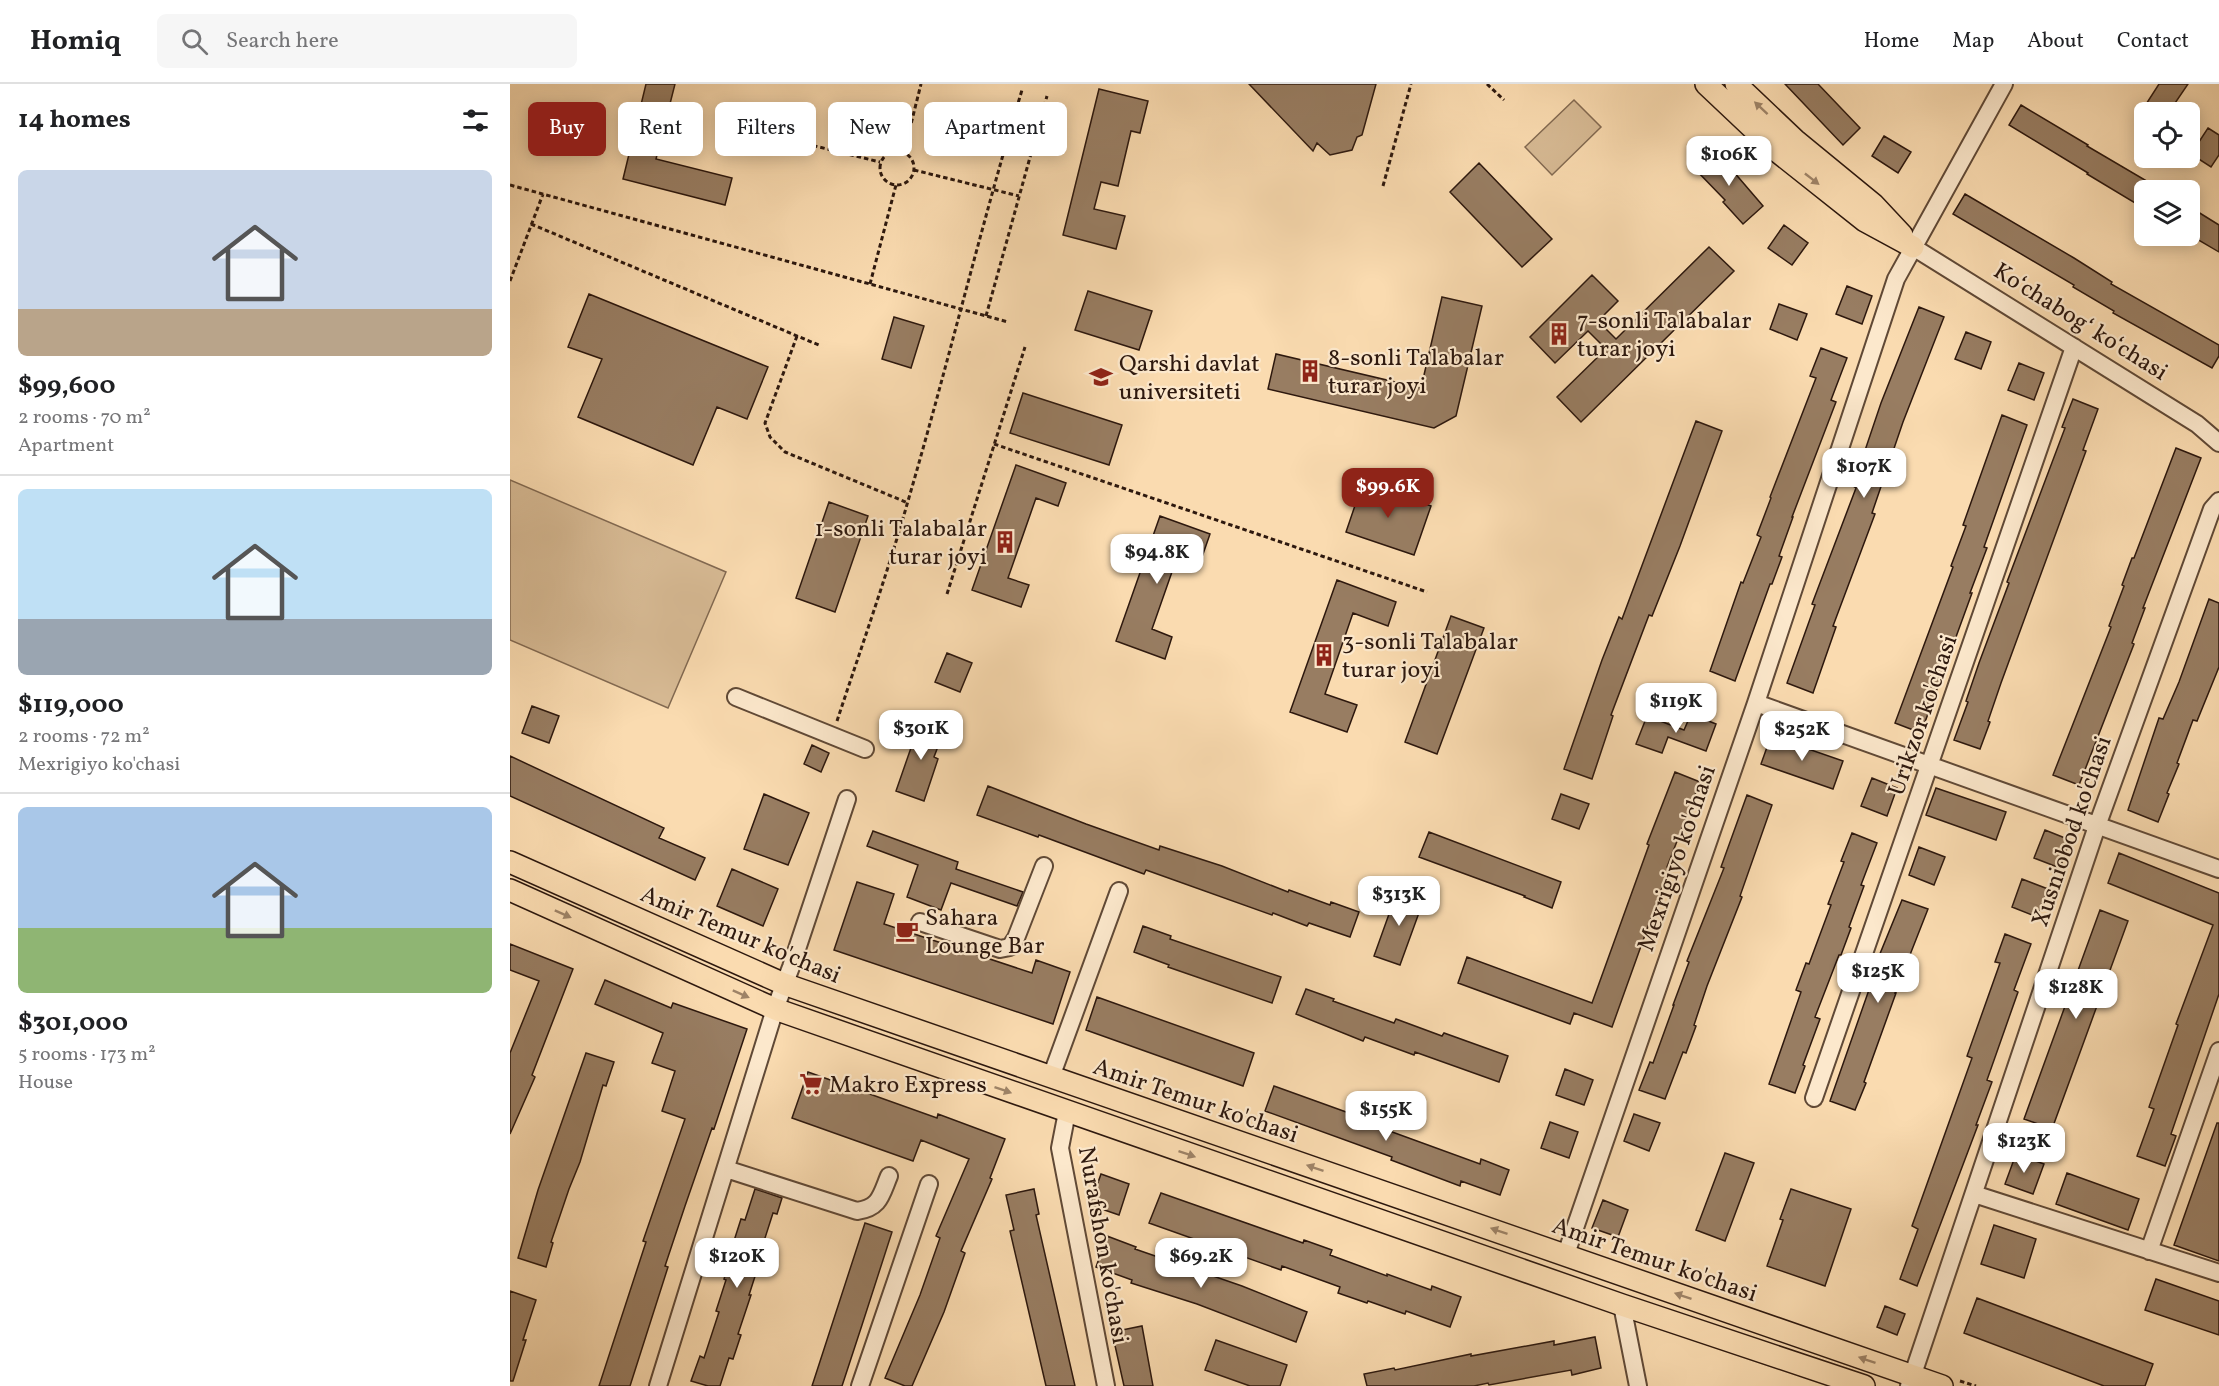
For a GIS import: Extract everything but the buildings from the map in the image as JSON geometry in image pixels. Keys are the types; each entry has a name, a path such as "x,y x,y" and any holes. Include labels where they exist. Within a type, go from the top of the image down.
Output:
{"main road":[{"name":"Ko‘chabog‘ ko‘chasi","path":"1706,84 1778,152 1865,221 1913,247"},
{"name":"Ko‘chabog‘ ko‘chasi","path":"1736,84 1795,140 1873,204 1913,247"},
{"name":"Amir Temur ko'chasi","path":"510,862 784,984 1566,1254 1911,1381 1942,1386"},
{"path":"510,890 775,1009 1622,1305 1864,1386"}],"street":[{"name":"Mexrigiyo ko'chasi","path":"1566,1254 1756,703 1896,279 2004,84"},
{"name":"Ko‘chabog‘ ko‘chasi","path":"1913,247 2197,424 2219,443"},
{"name":"Urikzor ko'chasi","path":"1814,1098 2074,348"},
{"name":"Xusniobod ko'chasi","path":"1911,1381 2097,826 2217,507"},
{"path":"736,697 865,749"},
{"path":"1756,703 2219,869"},
{"path":"658,1386 775,1009 847,799"},
{"path":"920,922 1000,949 1010,947 1016,938 1044,866"},
{"path":"1051,1077 1119,891"},
{"path":"2148,1251 2219,1051"},
{"name":"Nurafshon ko'chasi","path":"1067,1112 1060,1148 1083,1279 1106,1386"},
{"path":"726,1169 857,1211 868,1210 877,1203 889,1176"},
{"path":"860,1386 929,1184"},
{"path":"1974,1194 2219,1273"},
{"path":"1622,1305 1633,1385"}],"path":[{"path":"912,120 921,84"},
{"path":"1383,186 1411,84"},
{"path":"1487,84 1504,100"},
{"path":"833,735 908,503 1022,90"},
{"path":"986,316 1047,96"},
{"path":"816,146 880,162"},
{"path":"885,156 879,168 883,179 896,185 910,180 914,170 912,159 909,156"},
{"path":"914,170 1019,196"},
{"path":"510,185 1008,322"},
{"path":"870,284 896,185"},
{"path":"510,281 543,194"},
{"path":"531,224 820,346"},
{"path":"797,336 765,423 770,437 785,452 908,503"},
{"path":"947,594 1025,347"},
{"path":"994,444 1427,592"}],"shaded area":[{"path":"1574,100 1601,127 1552,175 1525,147"},
{"path":"510,480 726,572 668,708 510,640"}],"place":[{"name":"7-sonli Talabalar turar joyi","path":"1559,334"},
{"name":"8-sonli Talabalar turar joyi","path":"1310,371"},
{"name":"Qarshi davlat universiteti","path":"1101,377"},
{"name":"1-sonli Talabalar turar joyi","path":"1005,542"},
{"name":"3-sonli Talabalar turar joyi","path":"1324,655"},
{"name":"Sahara Lounge Bar","path":"907,931"},
{"name":"Makro Express","path":"811,1084"}]}
